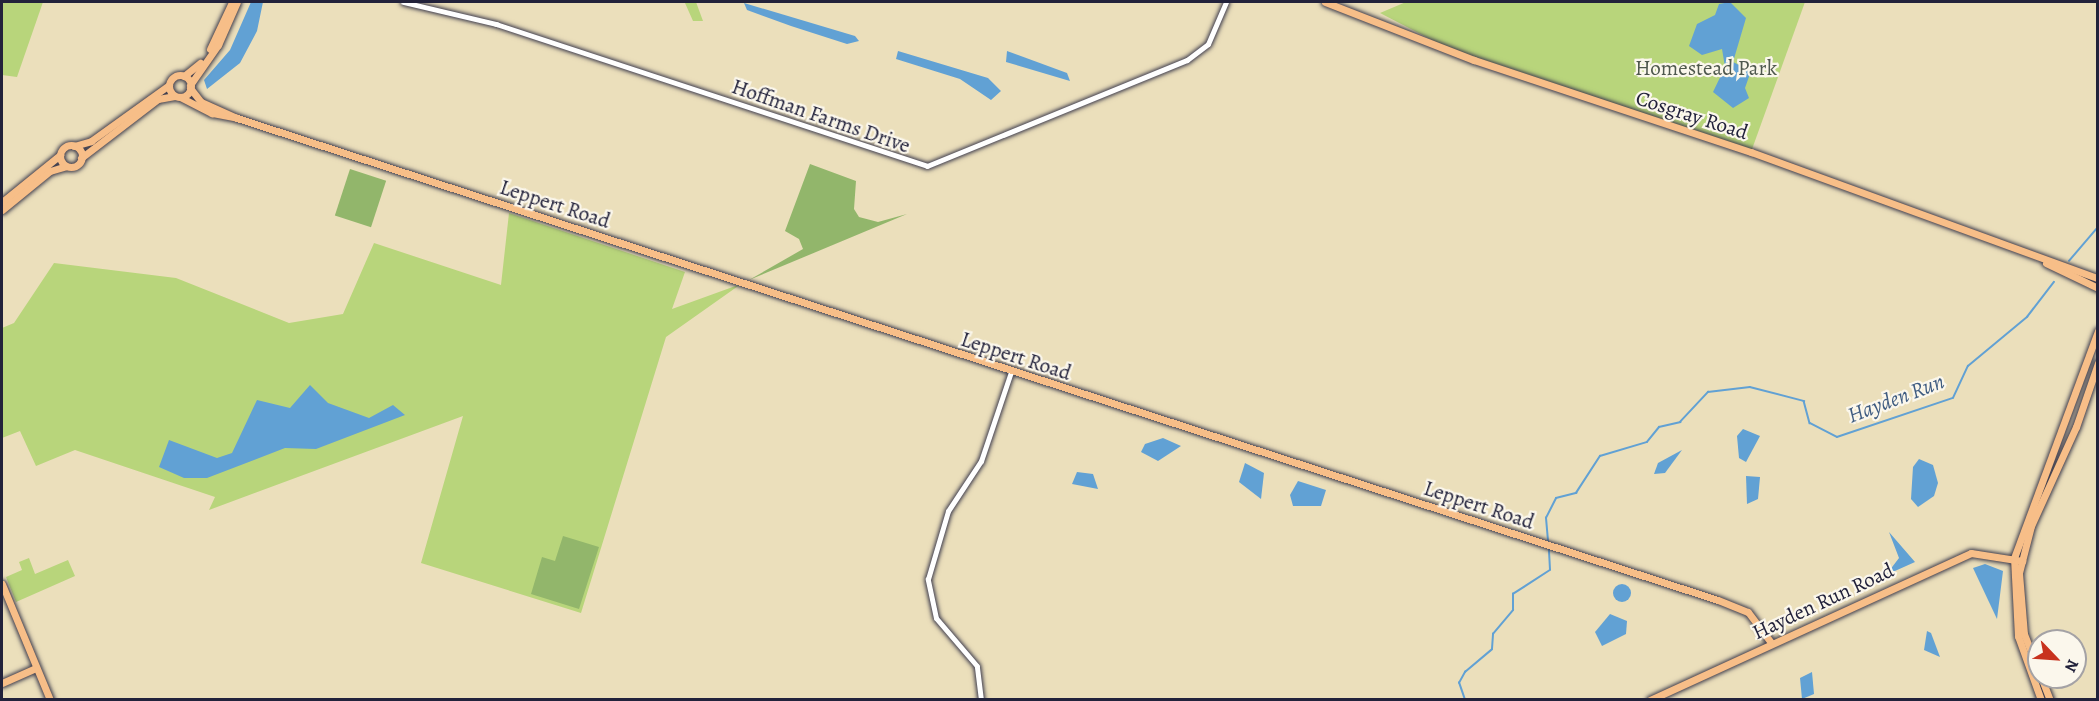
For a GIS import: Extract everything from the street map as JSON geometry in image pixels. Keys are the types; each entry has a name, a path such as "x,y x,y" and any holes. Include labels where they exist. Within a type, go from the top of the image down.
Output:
{"main road":[{"path":"2,202 60,155 74,146 91,141 169,85 174,78 184,76 206,55 232,2"},
{"path":"2,210 50,171 81,158 155,102 179,97 190,87 218,45 237,2"},
{"name":"Cosgray Road","path":"1325,2 1474,60 1751,152 2046,263 2097,278"},
{"name":"Leppert Road","path":"184,76 201,102 237,118"},
{"path":"169,85 179,97"},
{"name":"Leppert Road","path":"179,97 1011,372 1718,600 1748,612 1771,643"},
{"path":"74,146 81,158"},
{"path":"60,155 66,166"},
{"name":"Cosgray Road","path":"2046,263 2097,288"},
{"path":"2041,699 2018,636 2014,558 2032,496 2069,420 2097,331"},
{"path":"2027,632 2022,616 2022,561 2040,500 2076,427 2097,363"},
{"name":"Hayden Run Road","path":"1650,699 1971,553 2022,561"},
{"path":"2,584 50,699"},
{"path":"2,682 36,668"}],"street":[{"name":"Hoffman Farms Drive","path":"403,2 496,24 927,166 1187,60 1208,44 1226,2"},
{"path":"981,699 977,666 936,618 927,579 953,500 981,461 1011,372"}],"green space":[{"path":"2,2 43,2 17,77 2,75"},
{"path":"696,2 703,21 693,21 685,3"},
{"name":"Homestead Park","path":"1406,2 1805,2 1751,152 1459,54 1380,13"},
{"path":"810,164 856,181 854,209 859,217 878,222 907,214 749,280 803,249 799,239 785,231"},
{"path":"350,169 386,181 371,227 335,216"},
{"path":"509,213 685,272 672,309 741,284 666,337 581,613 421,563 463,416 209,510 215,497 75,450 36,466 20,431 2,438 2,328 14,323 54,263 176,278 289,323 343,314 374,243 501,285"},
{"path":"563,536 599,547 579,609 531,594 542,557 555,561"},
{"path":"29,558 35,574 68,560 75,576 16,602 6,577 22,570 19,562"}],"water":[{"path":"251,2 263,2 257,31 240,63 207,89 204,80 230,50"},
{"path":"1730,2 1746,18 1733,62 1751,71 1745,88 1749,98 1733,108 1713,92 1725,67 1722,49 1702,55 1689,46 1697,24 1715,15 1719,4"},
{"path":"744,3 855,36 859,41 847,44 791,26 747,10"},
{"path":"898,51 988,78 1001,91 991,100 960,79 896,59"},
{"path":"1007,51 1067,73 1070,81 1006,62"},
{"path":"310,385 328,403 369,418 393,405 405,415 316,449 285,448 207,478 184,478 159,467 169,440 217,458 232,453 257,400 290,408"},
{"path":"1743,429 1760,436 1746,462 1739,458 1737,436"},
{"path":"1163,438 1181,446 1158,461 1141,452 1145,444"},
{"path":"1682,450 1665,473 1654,474 1658,463"},
{"path":"1919,459 1933,465 1938,483 1934,496 1918,507 1911,499 1913,467"},
{"path":"1245,463 1264,473 1261,499 1239,482"},
{"path":"1077,472 1093,474 1098,489 1072,484"},
{"path":"1746,476 1760,477 1758,499 1747,504"},
{"path":"1298,481 1326,490 1321,506 1293,506 1290,495"},
{"path":"1889,532 1915,562 1886,575 1899,558"},
{"path":"1985,564 2003,571 1997,619 1973,568"},
{"path":"1622,584 1628,587 1631,593 1628,599 1622,602 1616,599 1613,593 1616,587"},
{"path":"1610,614 1627,621 1626,634 1602,646 1595,632"},
{"path":"1927,631 1931,633 1940,657 1924,650"},
{"path":"1812,672 1814,694 1802,699 1800,678"}],"waterway":[{"name":"Hayden Run","path":"2069,261 2098,227"},
{"name":"Hayden Run","path":"1548,541 1546,518 1556,498 1576,493 1600,456 1647,442 1659,427 1680,422 1708,392 1750,387 1804,401 1810,423 1837,437 1953,398 1968,366 2027,317 2054,282"},
{"name":"Hayden Run","path":"1465,700 1459,683 1465,672 1492,649 1493,634 1513,610 1513,594 1550,570 1549,549"}]}
